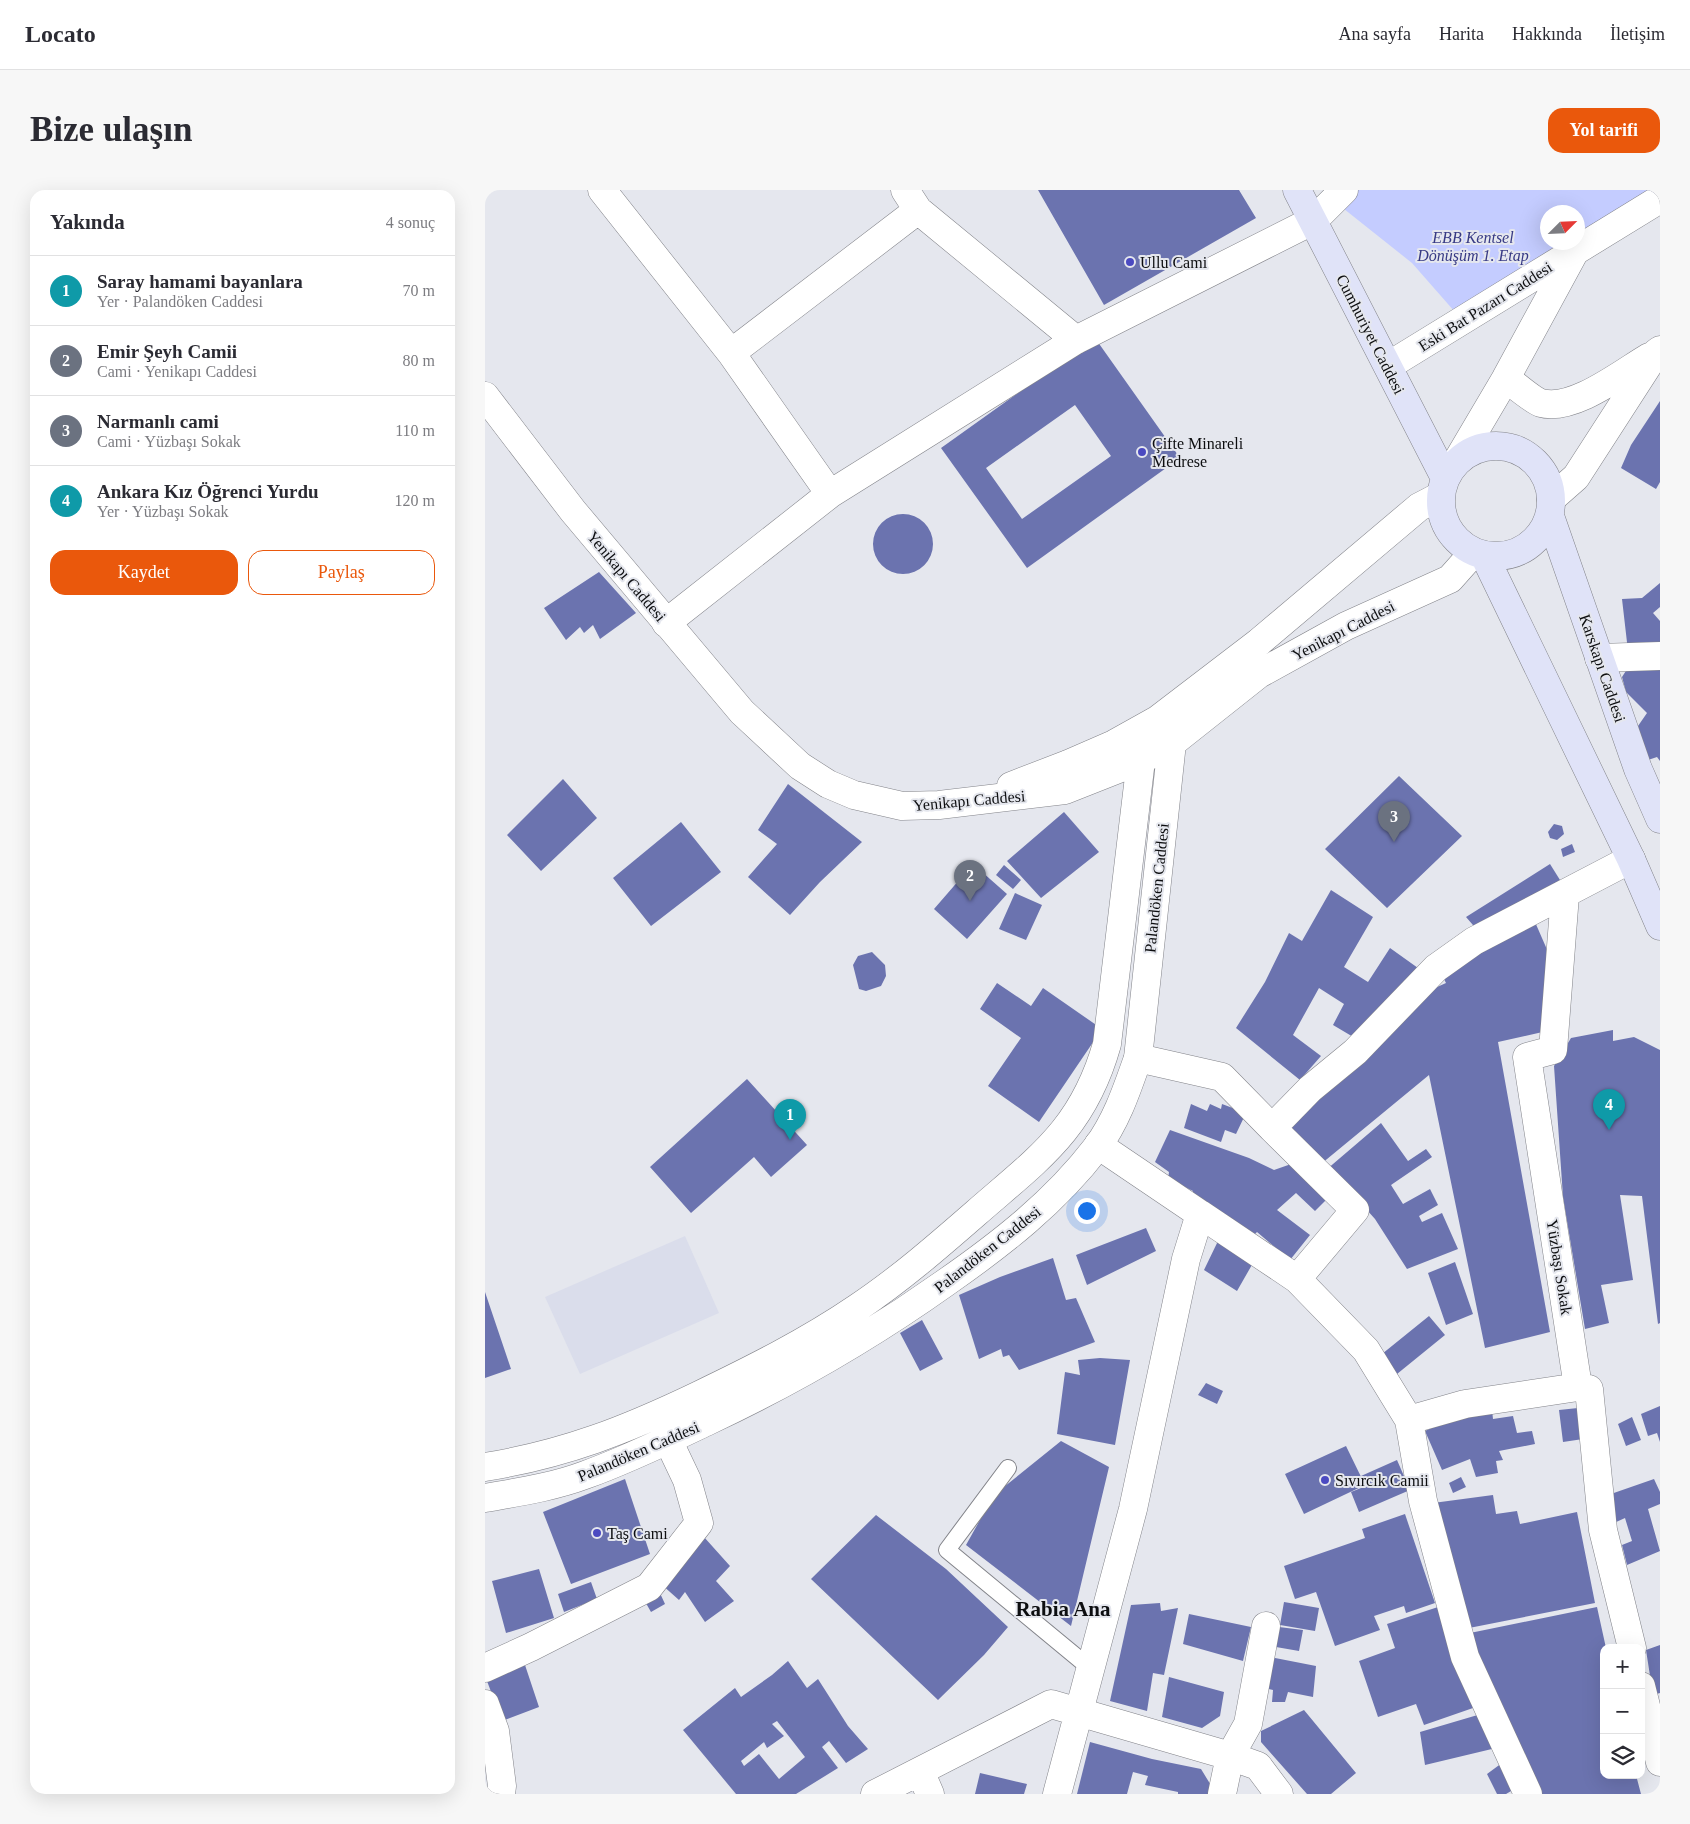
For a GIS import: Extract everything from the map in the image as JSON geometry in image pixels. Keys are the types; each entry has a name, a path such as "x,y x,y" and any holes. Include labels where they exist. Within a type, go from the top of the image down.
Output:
{"main road":[{"name":"Cumhuriyet Caddesi","path":"1297,190 1447,478"},
{"path":"1490,445 1509,447 1526,454 1539,467 1548,482 1550,507 1543,531 1531,544 1517,552 1501,556 1479,554 1459,543 1448,530 1441,513 1447,478 1472,450 1490,445"},
{"name":"Karskapı Caddesi","path":"1550,507 1599,658 1638,769 1660,819"},
{"path":"1479,554 1631,860 1660,926"}],"street":[{"path":"602,190 731,353 830,494"},
{"path":"665,623 830,494 1076,340 1314,220 1344,190"},
{"name":"Eski Bat Pazarı Caddesi","path":"1585,245 1660,199"},
{"path":"731,353 911,200 1076,340"},
{"path":"972,801 1114,744 1157,720 1259,642 1419,507 1447,478 1506,378 1576,250"},
{"name":"Eski Bat Pazarı Caddesi","path":"1388,366 1576,250"},
{"path":"1506,378 1540,403 1567,403 1591,392 1658,351"},
{"path":"1550,507 1576,477 1658,351"},
{"name":"Yenikapı Caddesi","path":"485,396 573,511 665,623 742,712 800,766 828,784 854,795 901,806 972,801 1065,790 1141,760 1172,743 1259,674 1346,626 1449,579 1479,554"},
{"path":"1599,658 1660,656"},
{"name":"Palandöken Caddesi","path":"485,1467 549,1455 624,1430 752,1370 815,1334 856,1309 927,1256 1041,1156 1061,1136 1093,1088 1107,1044 1141,760 1157,720"},
{"name":"Palandöken Caddesi","path":"485,1498 536,1489 584,1476 668,1440 779,1387 837,1355 909,1309 977,1261 1019,1228 1074,1175 1098,1145 1121,1105 1138,1058 1172,743"},
{"path":"1272,1128 1310,1089 1355,1052 1436,968 1474,941 1631,860"},
{"name":"Yüzbaşı Sokak","path":"1565,895 1553,1050 1527,1057 1578,1387"},
{"path":"1138,1058 1222,1077 1355,1210 1297,1280"},
{"path":"1098,1145 1297,1280 1366,1350 1409,1420 1423,1501 1465,1657 1528,1794"},
{"path":"1057,1794 1077,1712 1133,1509 1186,1259 1200,1214"},
{"path":"1409,1420 1465,1404 1578,1387 1589,1388 1603,1530 1631,1644"},
{"path":"485,1668 531,1647 649,1587 699,1523 687,1480 668,1440"},
{"path":"1222,1794 1231,1756 1248,1724 1266,1626"},
{"path":"1642,1689 1660,1762"},
{"path":"485,1704 495,1731 502,1786 501,1794"},
{"path":"875,1794 925,1783 1051,1704 1231,1756 1258,1766 1279,1794"}],"lane":[{"path":"1007,1468 947,1550 1090,1668"}],"shaded area":[{"path":"685,1236 719,1313 580,1374 545,1297"}],"green space":[{"name":"EBB Kentsel Dönüşüm 1. Etap","path":"1328,190 1660,190 1585,239 1585,205 1540,205 1540,250 1569,250 1462,320 1412,263 1334,201"}],"building":[{"name":"Ullu Cami","path":"1038,190 1239,190 1256,218 1104,305"},
{"name":"Çifte Minareli Medrese","path":"1095,338 1180,458 1027,568 941,448","holes":["1075,405 1111,456 1022,519 986,468"]},
{"path":"1660,401 1660,482 1656,489 1621,468 1631,445"},
{"path":"903,514 920,519 928,527 933,544 928,561 920,569 903,574 886,569 878,561 873,544 878,527 886,519"},
{"path":"599,572 636,613 600,639 593,625 584,633 580,627 566,640 544,608"},
{"path":"1660,583 1660,607 1653,613 1660,621 1660,652 1628,651 1622,599 1642,598"},
{"path":"1631,663 1660,663 1660,761 1657,757 1648,760 1638,726 1647,713 1626,692 1622,677"},
{"path":"1399,776 1462,836 1387,908 1325,849"},
{"path":"563,779 597,818 541,871 507,835"},
{"path":"788,784 862,842 820,882 790,915 748,877 777,844 758,830"},
{"path":"1064,812 1099,852 1041,898 1007,861"},
{"path":"681,822 721,872 651,926 613,878"},
{"path":"1554,824 1562,826 1564,834 1557,840 1550,838 1548,832"},
{"path":"1572,844 1575,852 1563,857 1561,849"},
{"path":"973,864 1007,894 967,939 934,909"},
{"path":"1550,864 1560,880 1479,932 1466,917"},
{"path":"1004,865 1021,880 1013,889 996,875"},
{"path":"1331,890 1373,917 1344,967 1368,982 1390,948 1418,968 1360,1041 1333,1025 1344,1004 1319,988 1293,1035 1321,1056 1300,1080 1236,1028 1265,982 1289,933 1302,941"},
{"path":"1015,893 1042,905 1026,940 999,929"},
{"path":"1535,922 1552,961 1547,1031 1498,1042 1550,1332 1485,1348 1429,1075 1321,1164 1283,1127 1426,992 1446,983 1443,977 1463,960"},
{"path":"872,952 885,965 886,976 881,986 866,991 859,989 853,965 858,956"},
{"path":"997,983 1031,1006 1043,988 1102,1029 1039,1122 988,1086 1021,1038 980,1009"},
{"path":"1613,1030 1613,1041 1634,1037 1660,1050 1660,1323 1658,1324 1642,1196 1620,1195 1633,1280 1601,1285 1609,1323 1585,1329 1563,1197 1554,1066 1571,1038"},
{"path":"747,1079 807,1145 771,1177 754,1157 691,1213 650,1167"},
{"path":"1191,1104 1207,1111 1210,1104 1221,1109 1222,1104 1246,1113 1236,1134 1225,1130 1221,1142 1184,1128"},
{"path":"1381,1123 1408,1161 1426,1149 1432,1157 1391,1185 1403,1204 1430,1189 1438,1205 1419,1216 1422,1222 1442,1213 1458,1249 1407,1269 1375,1219 1349,1190 1326,1170"},
{"path":"1170,1130 1249,1158 1274,1170 1294,1163 1331,1195 1315,1211 1296,1193 1277,1210 1310,1235 1290,1260 1257,1232 1251,1238 1192,1197 1193,1191 1168,1179 1169,1172 1155,1162"},
{"path":"1146,1228 1156,1251 1087,1285 1076,1255"},
{"path":"1218,1241 1253,1263 1237,1291 1204,1270"},
{"path":"1053,1258 1066,1300 1076,1298 1095,1342 1019,1370 1009,1355 1003,1357 1001,1349 979,1359 959,1295 1000,1277"},
{"path":"1455,1262 1473,1314 1446,1325 1428,1273"},
{"path":"485,1292 511,1369 485,1378"},
{"path":"1429,1316 1445,1335 1397,1374 1382,1354"},
{"path":"922,1320 943,1359 920,1371 900,1333"},
{"path":"1100,1358 1130,1360 1115,1445 1057,1434 1065,1372 1080,1375 1078,1360"},
{"path":"1206,1383 1223,1391 1217,1404 1198,1395"},
{"path":"1660,1406 1660,1442 1657,1433 1648,1436 1641,1414"},
{"path":"1578,1408 1583,1439 1563,1442 1559,1410"},
{"path":"1492,1410 1493,1419 1513,1416 1517,1433 1532,1431 1535,1444 1499,1451 1503,1460 1496,1461 1498,1473 1476,1477 1470,1459 1442,1470 1425,1431 1459,1415"},
{"path":"1632,1417 1641,1440 1626,1446 1618,1424"},
{"path":"1061,1441 1109,1467 1071,1626 966,1545 994,1495"},
{"name":"Sıvırcık Camii","path":"1346,1446 1365,1485 1304,1514 1285,1474"},
{"path":"1397,1460 1410,1490 1359,1512 1351,1492 1366,1486 1361,1476"},
{"path":"1461,1477 1466,1487 1453,1493 1449,1483"},
{"name":"Taş Cami","path":"625,1479 650,1554 571,1584 543,1512"},
{"path":"1654,1479 1660,1492 1660,1504 1648,1509 1660,1551 1627,1565 1622,1545 1632,1541 1625,1518 1614,1523 1608,1495"},
{"path":"1493,1495 1496,1514 1517,1511 1520,1524 1577,1512 1595,1603 1469,1628 1433,1503"},
{"path":"1405,1514 1435,1603 1406,1613 1404,1606 1374,1616 1380,1630 1335,1646 1316,1592 1295,1599 1284,1566 1365,1538 1362,1529"},
{"path":"876,1515 946,1569 1008,1627 984,1655 938,1700 811,1579"},
{"path":"704,1537 730,1566 716,1581 734,1601 705,1622 685,1592 679,1600 661,1584"},
{"path":"539,1569 554,1618 506,1633 492,1581"},
{"path":"591,1582 597,1599 564,1612 558,1594"},
{"path":"659,1591 665,1604 651,1612 643,1598"},
{"path":"1284,1602 1319,1608 1315,1631 1280,1625"},
{"path":"1160,1603 1161,1611 1178,1608 1164,1675 1153,1673 1147,1711 1110,1701 1131,1605"},
{"path":"1438,1607 1473,1708 1424,1725 1416,1704 1378,1717 1359,1661 1395,1648 1387,1624"},
{"path":"1597,1607 1605,1644 1600,1644 1600,1779 1637,1779 1641,1794 1538,1794 1470,1633"},
{"path":"1189,1614 1251,1627 1243,1661 1183,1644"},
{"path":"1279,1627 1303,1630 1299,1651 1276,1647"},
{"path":"1660,1645 1660,1693 1653,1695 1646,1650"},
{"path":"1270,1657 1316,1666 1313,1697 1288,1692 1285,1702 1272,1702 1273,1690 1264,1688"},
{"path":"788,1661 807,1688 818,1679 848,1726 868,1749 846,1763 829,1741 822,1747 838,1768 796,1794 736,1794 683,1730 735,1688 741,1697","holes":["777,1721 805,1757 779,1779 759,1754 744,1766 741,1761 764,1742 767,1748 784,1736 772,1724"]},
{"path":"525,1665 539,1707 502,1721 487,1681"},
{"path":"1169,1677 1224,1692 1220,1716 1202,1728 1162,1717"},
{"path":"1304,1710 1356,1773 1331,1794 1307,1794 1261,1742 1261,1731"},
{"path":"1481,1714 1496,1748 1425,1765 1420,1732"},
{"path":"1090,1742 1152,1759 1201,1769 1212,1787 1210,1794 1178,1794 1178,1792 1145,1785 1148,1776 1133,1772 1127,1794 1077,1794"},
{"path":"1506,1760 1518,1787 1506,1794 1497,1794 1487,1774"},
{"path":"980,1773 1027,1784 1024,1794 975,1794"}],"place":[{"name":"Ullu Cami","path":"1130,262"},
{"name":"Çifte Minareli Medrese","path":"1142,452"},
{"name":"Narmanlı cami","path":"1394,842"},
{"name":"Emir Şeyh Camii","path":"970,901"},
{"name":"Ankara Kız Öğrenci Yurdu","path":"1609,1130"},
{"name":"Saray hamami bayanlara","path":"790,1140"},
{"name":"Sıvırcık Camii","path":"1325,1480"},
{"name":"Taş Cami","path":"597,1533"}],"district":[{"name":"Rabia Ana","path":"1063,1609"}]}
